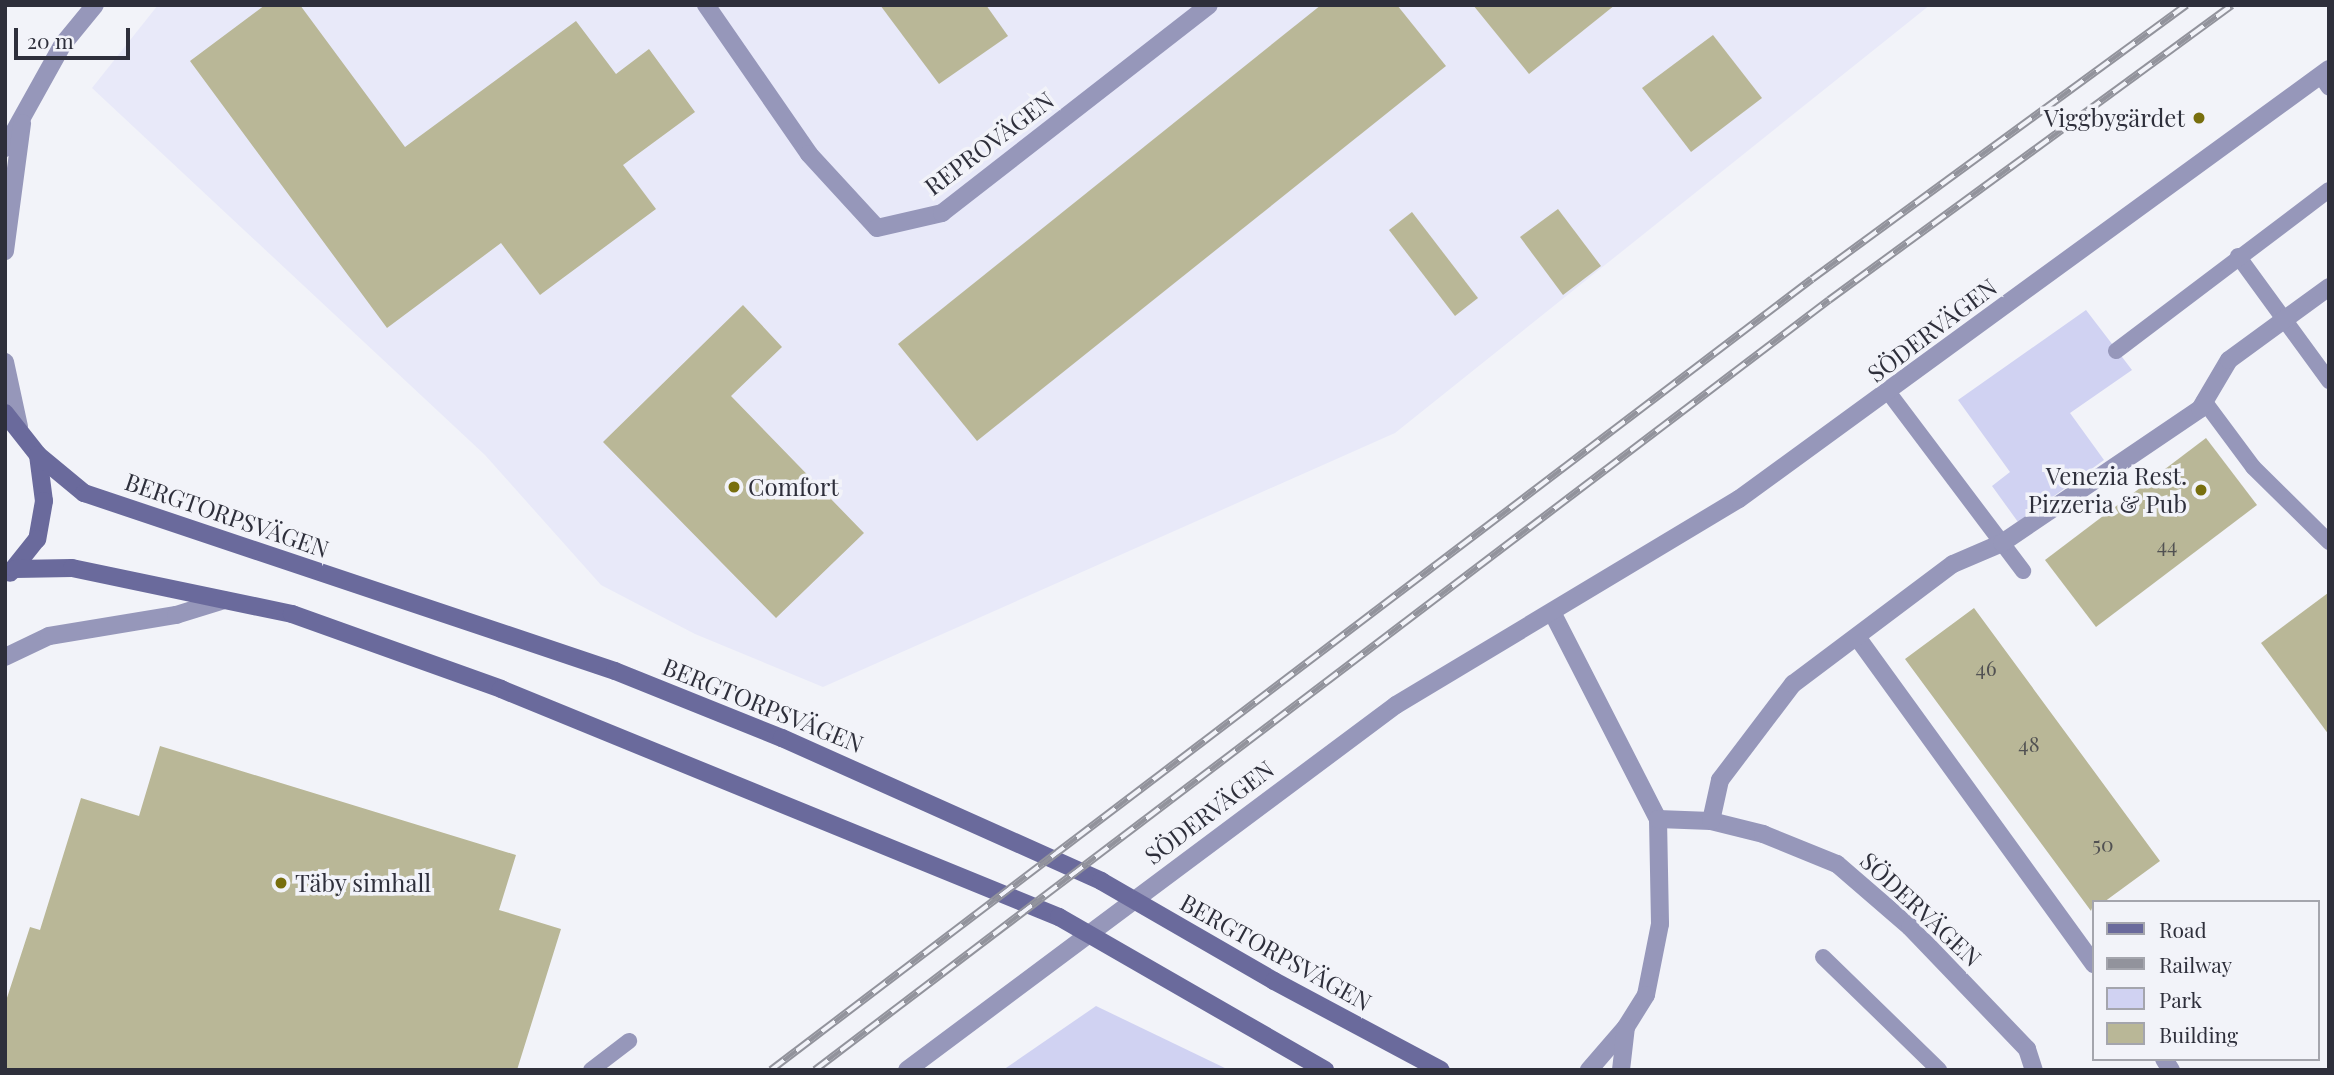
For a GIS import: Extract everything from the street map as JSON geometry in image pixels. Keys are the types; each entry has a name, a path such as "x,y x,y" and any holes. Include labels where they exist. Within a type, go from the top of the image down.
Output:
{"main road":[{"path":"5,413 19,427 38,455 44,500 37,539 10,573"},
{"name":"BERGTORPSVÄGEN","path":"38,455 84,493 615,671 793,743 1101,881 1274,981 1441,1070"},
{"path":"10,573 72,568 292,614 501,689 1059,917 1325,1070"}],"street":[{"path":"5,148 63,44 95,5"},
{"name":"REPROVÄGEN","path":"706,5 809,154 877,228 942,213 1209,5"},
{"name":"SÖDERVÄGEN","path":"907,1070 1396,705 1553,614 1739,499 2326,78"},
{"path":"5,251 23,113"},
{"path":"1711,821 1720,780 1793,684 1953,564 2002,543 2204,401 2229,360 2329,287"},
{"path":"5,362 19,427"},
{"path":"5,657 49,636 176,615 224,600"},
{"path":"1553,614 1658,820 1660,924 1646,995 1626,1027 1589,1070"},
{"path":"1857,637 2092,961"},
{"name":"SÖDERVÄGEN","path":"1658,820 1711,821 1763,834 1836,864 1919,936 2027,1049 2034,1070"},
{"path":"1621,1070 1626,1027"}],"lane":[{"path":"2116,351 2238,256 2329,190"},
{"path":"2238,256 2329,381"},
{"path":"1889,393 2023,571"},
{"path":"2204,401 2253,467 2329,542"},
{"path":"1823,957 1939,1070"},
{"path":"590,1070 629,1041"}],"shaded area":[{"path":"158,5 1930,5 1395,433 823,687 695,634 601,585 485,455 92,88"}],"green space":[{"path":"2086,310 2132,370 2070,413 2104,460 2018,522 1992,486 2010,472 1958,400"},
{"path":"1096,1006 1229,1070 1003,1070"}],"building":[{"path":"265,5 300,5 405,147 576,21 616,74 649,49 695,112 623,165 656,209 540,295 501,243 387,328 190,61"},
{"path":"880,5 986,5 1008,36 939,84"},
{"path":"1321,5 1397,5 1446,66 977,441 898,344"},
{"path":"1473,5 1615,5 1529,74"},
{"path":"1713,35 1762,98 1691,152 1642,88"},
{"path":"1558,209 1601,266 1563,295 1520,237"},
{"path":"1412,212 1478,298 1455,316 1389,230"},
{"name":"Comfort","path":"743,305 782,347 731,396 864,533 776,618 603,442"},
{"path":"2206,438 2257,505 2096,627 2045,560"},
{"path":"2328,593 2329,595 2329,735 2261,643"},
{"path":"1974,608 2160,861 2107,900 2092,900 2091,911 1905,659"},
{"name":"Täby simhall","path":"160,746 516,855 499,910 561,929 517,1070 5,1070 5,1004 30,927 40,930 81,798 139,816"}],"railway":[{"path":"771,1070 1812,279 2187,5"},
{"path":"815,1070 1829,300 2232,5"}],"place":[{"name":"Viggbygärdet","path":"2199,118"},
{"name":"Comfort","path":"734,487"},
{"name":"Venezia Rest. Pizzeria & Pub","path":"2201,490"},
{"name":"Täby simhall","path":"281,883"}]}
